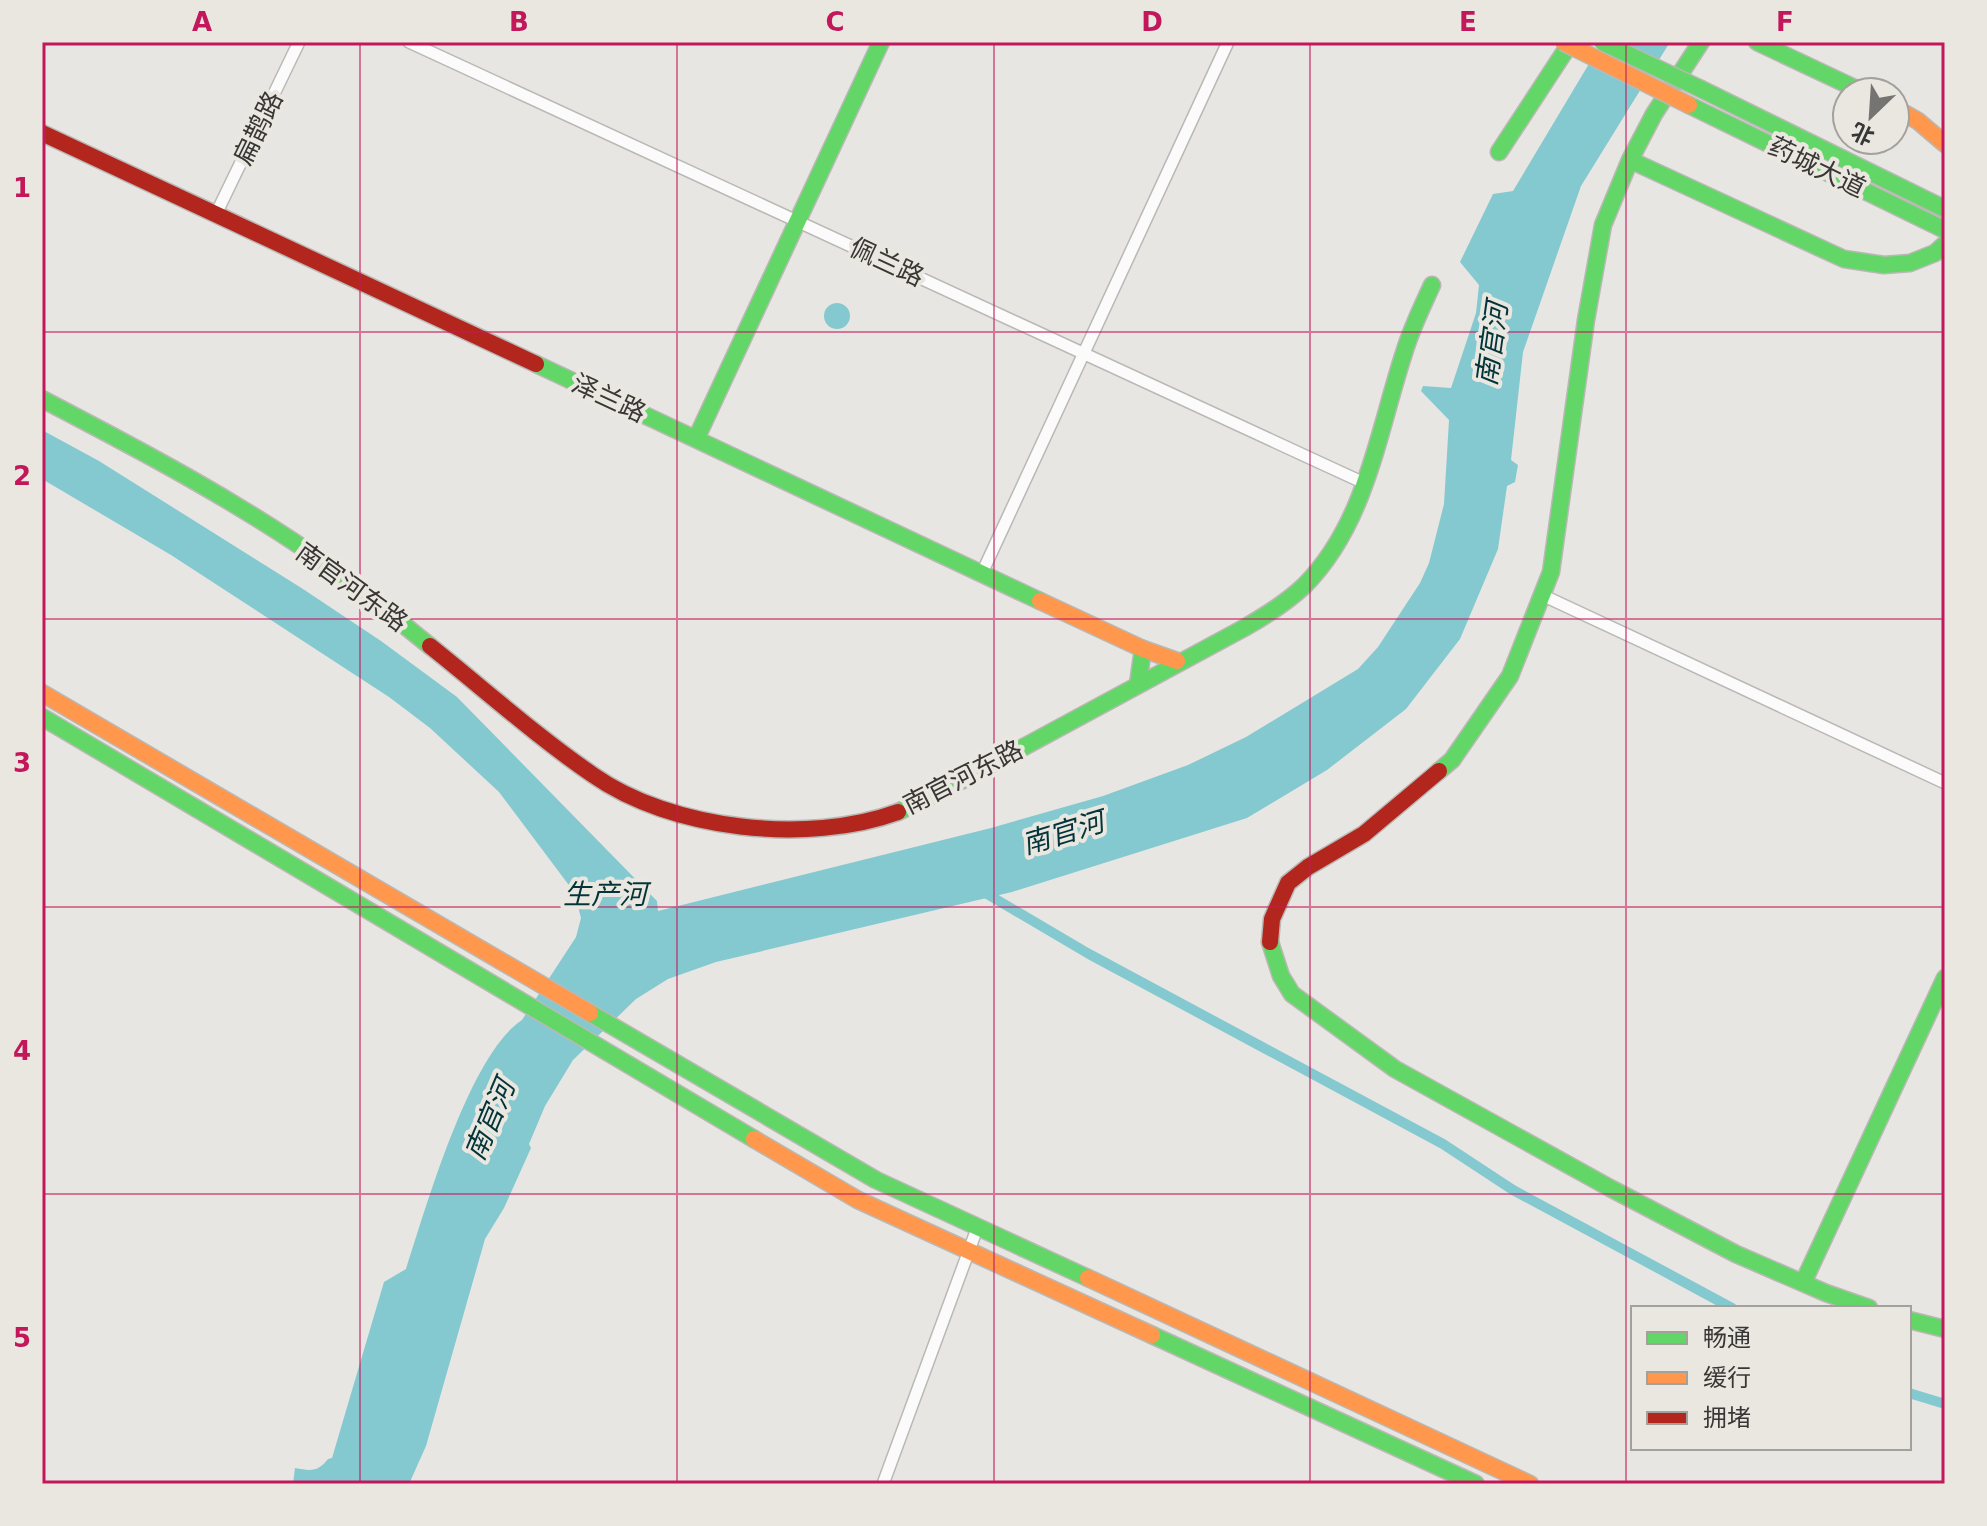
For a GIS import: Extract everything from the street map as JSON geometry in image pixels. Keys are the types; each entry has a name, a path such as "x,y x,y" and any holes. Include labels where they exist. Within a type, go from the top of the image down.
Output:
{"street":[{"name":"扁鹊路","path":"216,214 299,42"},
{"name":"佩兰路","path":"409,42 1364,483"},
{"path":"696,439 881,42"},
{"path":"982,573 1228,42"},
{"name":"药城大道","path":"1563,42 1945,230"},
{"path":"1499,152 1571,42"},
{"name":"药城大道","path":"1602,42 1945,209"},
{"path":"1701,42 1654,114 1630,160 1603,225 1586,320 1551,572 1510,676 1452,760 1364,834 1308,867 1288,883 1272,919 1270,947 1292,994 1395,1069 1736,1254 1864,1306"},
{"path":"1757,42 1831,77"},
{"path":"1911,117 1945,144"},
{"name":"泽兰路","path":"42,133 1143,649 1177,661"},
{"path":"1630,160 1844,259 1871,265 1903,264 1929,257 1945,244"},
{"name":"南官河东路","path":"42,399 153,458 329,566 594,776 645,803 680,814 746,827 816,826 891,814 939,793 1177,661 1270,614 1298,593 1320,568 1356,508 1405,348 1432,285"},
{"path":"1542,595 1945,783"},
{"path":"1138,684 1143,649"},
{"path":"42,693 876,1180 1530,1484"},
{"path":"42,717 858,1200 1476,1484"},
{"path":"1803,1283 1945,978"},
{"path":"883,1484 978,1226"},
{"path":"1911,1320 1945,1329"}],"water":[{"path":"1602,42 1670,42 1581,186 1523,352 1511,460 1518,465 1515,482 1507,486 1498,549 1460,639 1406,709 1327,770 1247,818 1012,892 716,962 668,979 636,999 573,1060 545,1106 529,1144 531,1148 504,1208 485,1239 426,1446 409,1484 293,1484 295,1468 314,1470 332,1458 384,1282 406,1269 467,1098 484,1065 503,1038 522,1020 576,937 581,918 574,892 499,792 430,728 389,697 171,555 42,479 42,430 99,461 303,589 457,697 657,901 658,911 991,828 1103,796 1188,765 1246,737 1358,669 1378,647 1420,583 1429,563 1444,504 1449,420 1421,391 1423,386 1451,388 1476,313 1479,285 1460,262 1493,194 1513,191"},
{"path":"837,303 846,307 850,316 846,325 837,329 828,325 824,316 828,307"}],"waterway":[{"path":"982,891 1089,954 1443,1144 1513,1190 1728,1306"},
{"path":"1911,1394 1945,1404"}],"traffic: fast":[{"path":"696,439 881,42"},
{"path":"1499,152 1571,42"},
{"path":"1602,42 1701,89"},
{"path":"1439,771 1452,760 1510,676 1551,572 1586,320 1603,225 1630,160 1654,114 1701,42"},
{"path":"1757,42 1831,77"},
{"path":"1701,89 1945,209"},
{"path":"1689,105 1945,230"},
{"path":"1630,160 1844,259 1884,265 1910,263 1935,253 1945,244"},
{"path":"898,812 1244,628 1304,586 1342,535 1356,506 1368,476 1407,344 1432,285"},
{"path":"536,364 1040,601"},
{"path":"42,399 152,457 260,520 342,576 430,646"},
{"path":"1138,684 1143,649"},
{"path":"42,717 754,1139"},
{"path":"1270,942 1281,976 1292,994 1395,1069 1736,1254 1863,1306"},
{"path":"1803,1283 1945,978"},
{"path":"590,1013 876,1180 1088,1278"},
{"path":"1911,1320 1945,1329"},
{"path":"1152,1335 1476,1484"}],"traffic: slow":[{"path":"1563,42 1689,105"},
{"path":"1911,117 1945,144"},
{"path":"1040,601 1143,649 1177,661"},
{"path":"42,693 590,1013"},
{"path":"754,1139 858,1200 1152,1335"},
{"path":"1088,1278 1530,1484"}],"traffic: jam":[{"path":"42,133 536,364"},
{"path":"430,646 593,775 625,794 661,809 700,820 783,829 823,828 898,812"},
{"path":"1270,942 1272,919 1288,883 1308,867 1364,834 1439,771"}],"water label":[{"name":"南官河","path":"1492,344"},
{"name":"南官河","path":"1063,833"},
{"name":"生产河","path":"605,894"},
{"name":"南官河","path":"490,1120"}]}
